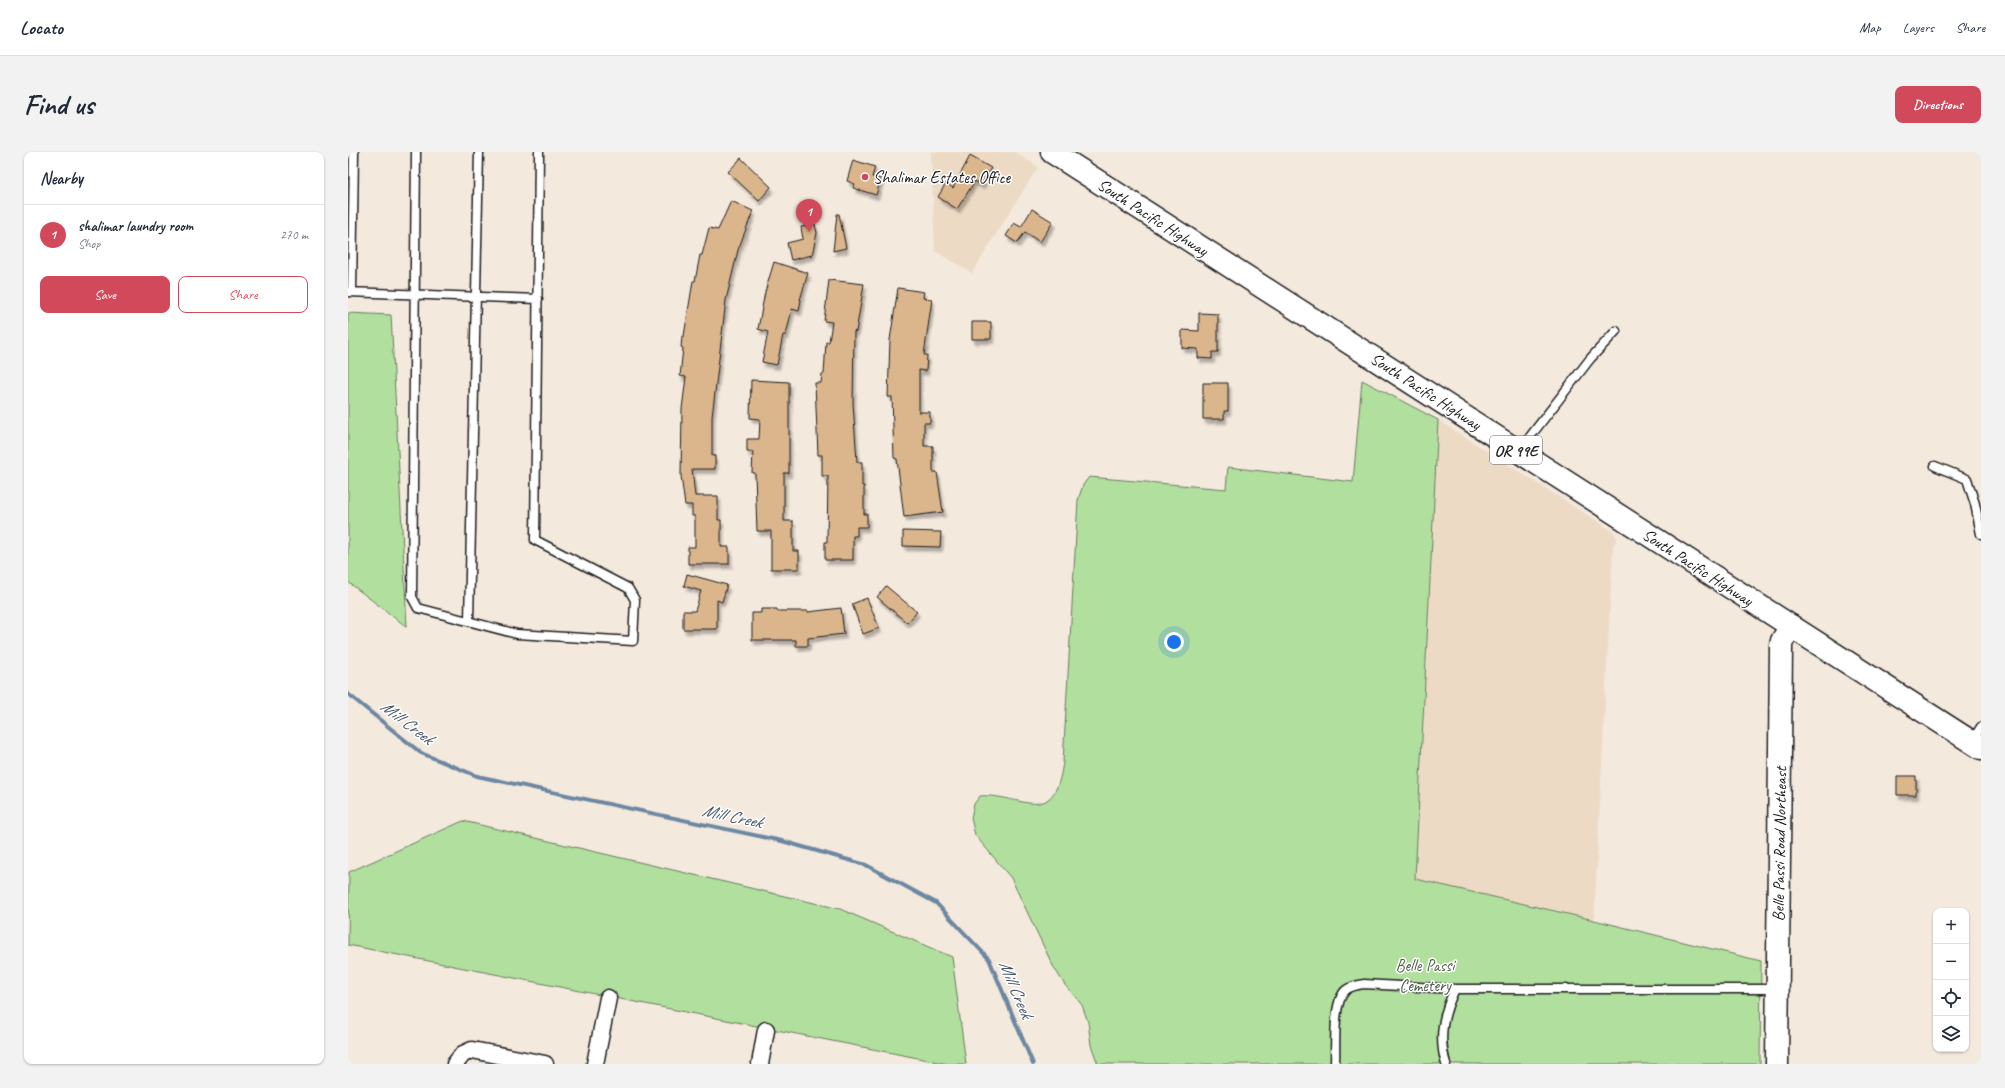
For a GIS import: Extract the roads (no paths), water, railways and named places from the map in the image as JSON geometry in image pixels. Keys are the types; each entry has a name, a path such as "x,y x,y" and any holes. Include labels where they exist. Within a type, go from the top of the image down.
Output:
{"main road":[{"name":"South Pacific Highway","path":"1052,152 1791,626 1978,739"},
{"name":"Belle Passi Road Northeast","path":"1777,1064 1781,646 1782,641 1791,626"}],"street":[{"path":"595,1064 608,998"},
{"path":"760,1064 766,1030"},
{"path":"459,1059 472,1050 545,1064"}],"lane":[{"path":"354,152 350,292 538,299"},
{"path":"416,152 412,597 418,608 517,634 633,641 635,600 628,588 535,540 539,152"},
{"path":"470,621 479,152"},
{"path":"1519,452 1590,359 1616,331"},
{"path":"1935,466 1968,480 1976,504 1981,534"},
{"path":"1336,1064 1337,1011 1340,999 1346,990 1356,985 1364,984 1455,989 1778,989"},
{"path":"1446,1064 1442,1042 1442,1022 1455,989"}],"waterway":[{"name":"Mill Creek","path":"348,694 421,753 477,776 782,841 866,865 936,903 989,959 1033,1064"}],"place":[{"name":"Shalimar Estates Office","path":"865,177"},
{"name":"shalimar laundry room","path":"809,232"}],"park label":[{"name":"Belle Passi Cemetery","path":"1425,975"}]}
